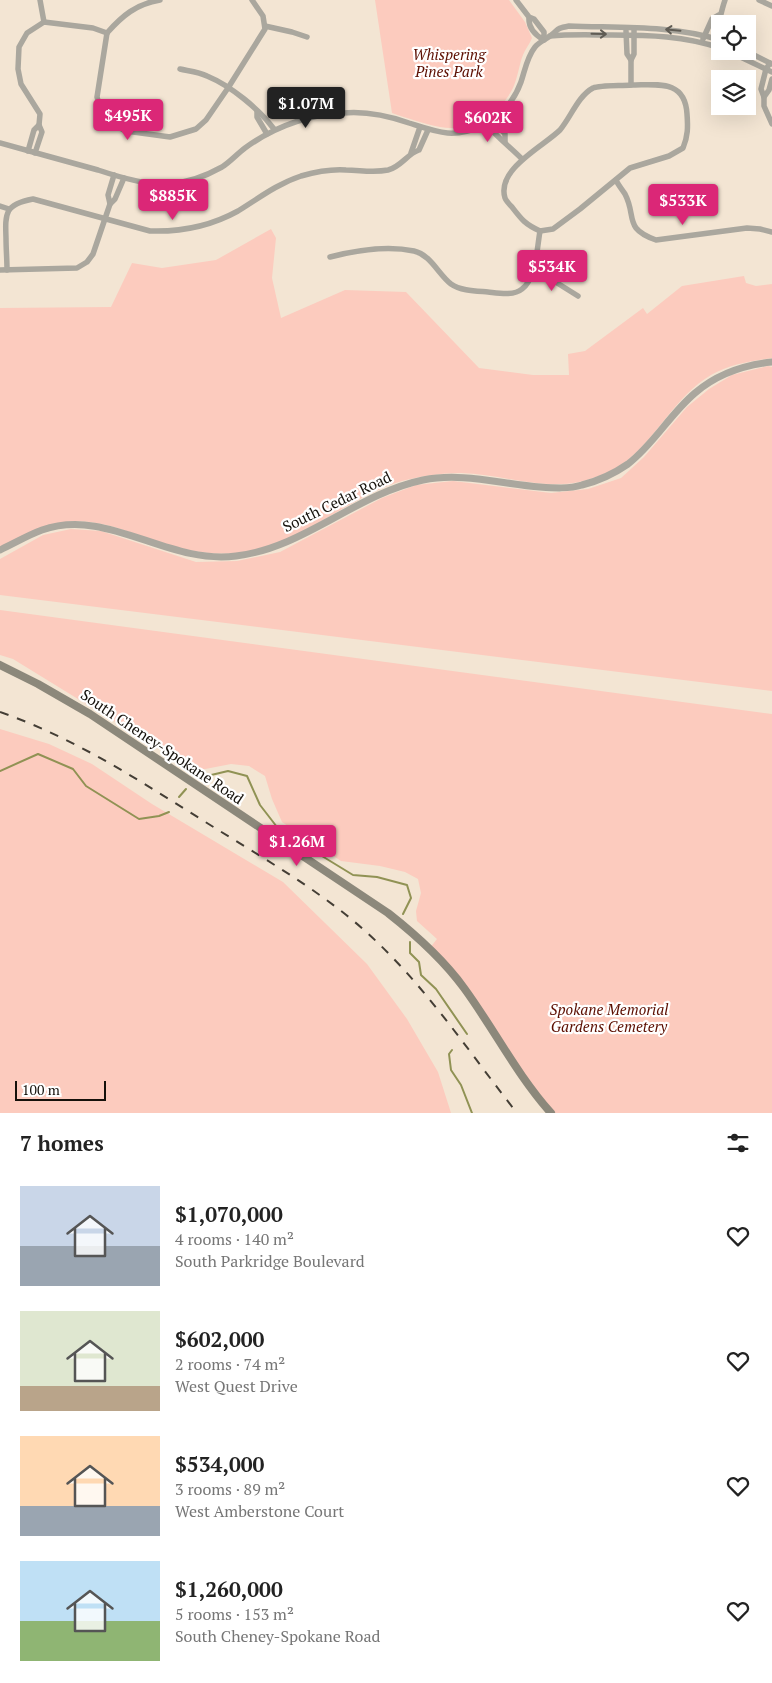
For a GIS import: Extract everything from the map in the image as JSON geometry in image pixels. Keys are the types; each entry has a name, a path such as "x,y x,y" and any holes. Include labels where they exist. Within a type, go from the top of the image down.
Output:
{"main road":[{"name":"South Cheney-Spokane Road","path":"0,665 90,714 388,913 410,930 444,963 464,988 519,1072 538,1099 551,1113"}],"street":[{"path":"40,0 44,22"},
{"path":"160,0 135,7 107,33 97,97 102,111 112,124 126,130 170,138 196,128 206,120 265,29 263,16 252,0"},
{"path":"516,0 529,17 528,24 532,30 544,40"},
{"path":"720,15 725,0"},
{"path":"759,0 772,6"},
{"path":"702,43 711,21"},
{"path":"31,152 34,130 39,125 40,114 21,84 18,69 19,47 27,33 44,22 93,28 107,33"},
{"path":"264,26 307,37"},
{"path":"0,143 124,178 167,185 197,178 222,167 244,148 274,129 313,116 344,112 375,115 428,130 453,133 468,131 486,124 500,114 511,100 520,84 527,60 535,46 558,28 569,26 676,29 711,38"},
{"path":"625,27 627,54 631,60"},
{"path":"631,85 634,28"},
{"path":"550,36 570,34 674,37 711,45"},
{"path":"756,56 771,63 762,89 764,106 772,124"},
{"path":"747,60 769,70"},
{"path":"180,69 208,76 228,88 244,99 257,112 263,114 274,129"},
{"path":"764,97 769,90 772,79"},
{"path":"631,85 664,85 674,88 682,95 687,106 688,136 683,148 669,156 630,168 580,210 553,229 540,231 525,224 505,198 504,185 509,175 522,159 559,131 583,96 594,88 631,85"},
{"path":"257,112 257,117 267,134"},
{"path":"493,120 505,134 505,142"},
{"path":"486,124 499,139 505,142 522,159"},
{"path":"411,153 420,127"},
{"path":"7,270 5,217 9,210 20,202 33,199 150,231 168,232 188,229 210,223 236,212 278,185 302,176 328,171 374,172 390,170 400,164 411,153 419,150 428,130"},
{"path":"0,270 77,268 87,262 94,254 110,204 108,195 114,175"},
{"path":"110,204 116,199 124,178"},
{"path":"616,180 625,195 636,229 645,236 656,240 747,228 772,232"},
{"path":"0,206 9,210"},
{"path":"330,257 372,248 415,251 425,256 451,284 462,289 512,293 523,289 533,272 540,231"},
{"path":"533,272 546,276 578,296"},
{"name":"South Cedar Road","path":"0,550 43,530 73,524 100,526 165,548 198,556 234,557 266,550 299,537 384,492 423,480 451,477 557,488 580,486 604,478 628,463 649,443 674,412 696,392 716,378 740,367 772,362"}],"green space":[{"name":"Whispering Pines Park","path":"375,0 509,0 525,22 532,38 524,53 515,84 500,106 483,120 462,127 451,128 422,123 392,113"},
{"path":"271,229 276,238 272,278 281,318 345,290 406,292 479,368 533,375 569,375 568,354 585,351 643,308 647,314 682,286 744,276 746,283 756,286 772,284 772,358 733,366 711,375 687,394 637,452 625,462 615,469 579,482 564,484 535,483 461,473 416,478 382,488 284,540 264,548 244,552 206,553 187,550 100,523 75,521 45,527 0,549 0,308 111,307 132,263 162,268 216,260"},
{"path":"768,366 772,367 772,691 0,595 0,559 43,535 71,529 101,531 196,562 237,561 280,552 382,498 416,485 453,481 551,493 588,489 621,478 644,457 687,407 709,389 732,375"},
{"name":"Spokane Memorial Gardens Cemetery","path":"0,610 772,714 772,1113 551,1113 491,1029 429,949 437,939 417,921 416,911 421,893 418,879 405,872 380,866 341,861 282,822 265,776 249,766 231,764 195,771 13,659 0,655"},
{"path":"0,729 49,744 92,764 152,804 283,882 367,964 407,1019 438,1072 451,1113 0,1113"}],"waterway":[{"path":"0,771 38,754 73,769 86,786 139,819 159,816 169,812"},
{"path":"207,776 228,771 247,776 260,805 277,827 299,842 353,875 377,877 407,885 411,898 403,914"},
{"path":"179,797 186,789"},
{"path":"410,942 410,953 419,962 421,975 436,989 467,1034"},
{"path":"452,1050 449,1054 451,1070 461,1085 472,1113"}],"railway":[{"path":"0,712 57,735 111,764 279,868 341,911 378,943 416,983 517,1113"}]}
